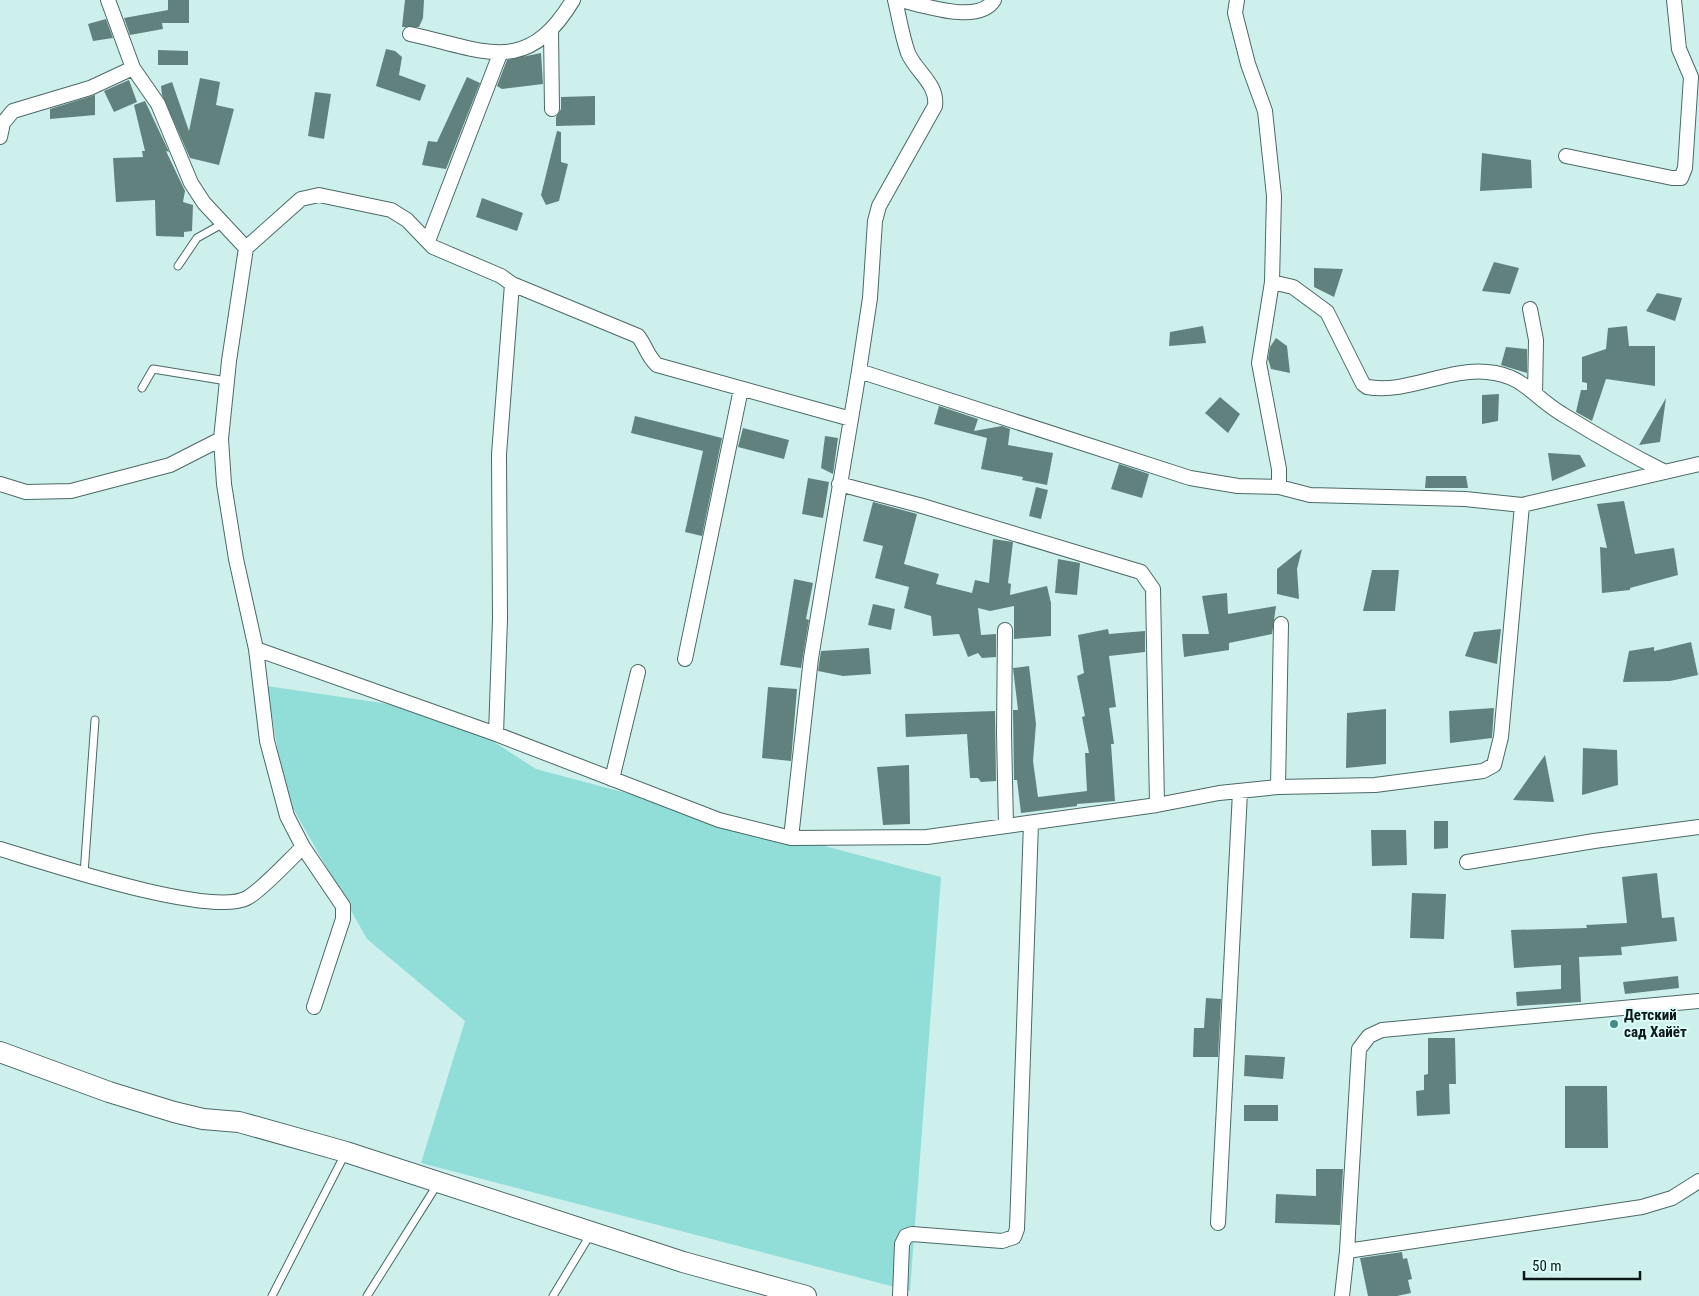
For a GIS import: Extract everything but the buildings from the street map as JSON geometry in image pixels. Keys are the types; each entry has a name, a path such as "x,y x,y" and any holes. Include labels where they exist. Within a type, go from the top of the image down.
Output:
{"street":[{"path":"108,0 133,68 158,104 191,183 204,203 246,248"},
{"path":"410,34 500,54 520,51 536,44 551,30 564,16 574,0"},
{"path":"791,838 811,658 870,298 877,214 935,106 936,96 909,55 894,0"},
{"path":"900,0 957,13 983,8 994,0"},
{"path":"1237,0 1235,13 1248,64 1265,111 1274,196 1272,282 1259,363 1280,470 1279,487"},
{"path":"1566,156 1672,178 1681,178 1685,168 1691,77 1679,49 1674,0"},
{"path":"551,30 552,109"},
{"path":"428,241 500,54"},
{"path":"0,136 2,123 13,111 90,88 133,68"},
{"path":"314,1007 343,919 343,906 303,847 287,816 267,741 256,649 236,559 224,484 221,440 227,381 246,248 301,199 320,195 391,210 407,220 433,247 501,276 512,284 638,336 645,344 648,358 657,365 851,419"},
{"path":"1272,282 1294,287 1327,312 1359,377 1367,387 1412,385 1472,371 1512,376 1559,412 1616,448 1665,472"},
{"path":"496,734 500,619 499,454 512,284"},
{"path":"1530,309 1536,340 1535,394"},
{"path":"859,371 1190,478 1238,486 1279,487 1310,495 1465,499 1522,505 1699,464"},
{"path":"685,660 741,389"},
{"path":"0,484 26,492 71,491 170,465 221,440"},
{"path":"839,484 919,505 1141,572 1153,589 1156,805"},
{"path":"256,649 496,734 719,820 791,838 927,837 1156,805 1219,793 1278,787 1375,785 1483,771 1494,765 1501,737 1522,505"},
{"path":"1278,787 1281,624"},
{"path":"1005,630 1004,733 1006,826"},
{"path":"612,779 638,672"},
{"path":"1218,1223 1240,792"},
{"path":"900,1296 902,1244 906,1236 912,1234 1002,1241 1014,1237 1017,1230 1031,823"},
{"path":"1466,862 1594,841 1699,827"},
{"path":"0,849 84,874 195,901 233,903 247,898 303,847"},
{"path":"1342,1296 1347,1252 1359,1049 1369,1036 1382,1030 1699,1001"},
{"path":"0,1052 100,1089 174,1112 203,1119 239,1122 346,1152 683,1262 806,1296"},
{"path":"1347,1252 1642,1207 1672,1198 1699,1181"}],"lane":[{"path":"178,266 197,238 222,224"},
{"path":"142,388 154,369 227,381"},
{"path":"84,874 95,720"},
{"path":"272,1296 346,1152"},
{"path":"367,1296 439,1182"},
{"path":"553,1296 592,1232"}],"shaded area":[{"path":"267,686 402,706 483,735 536,769 941,877 910,1291 421,1163 465,1021 367,939 285,794"}],"place":[{"name":"Детский сад Хайёт","path":"1614,1024"}]}
